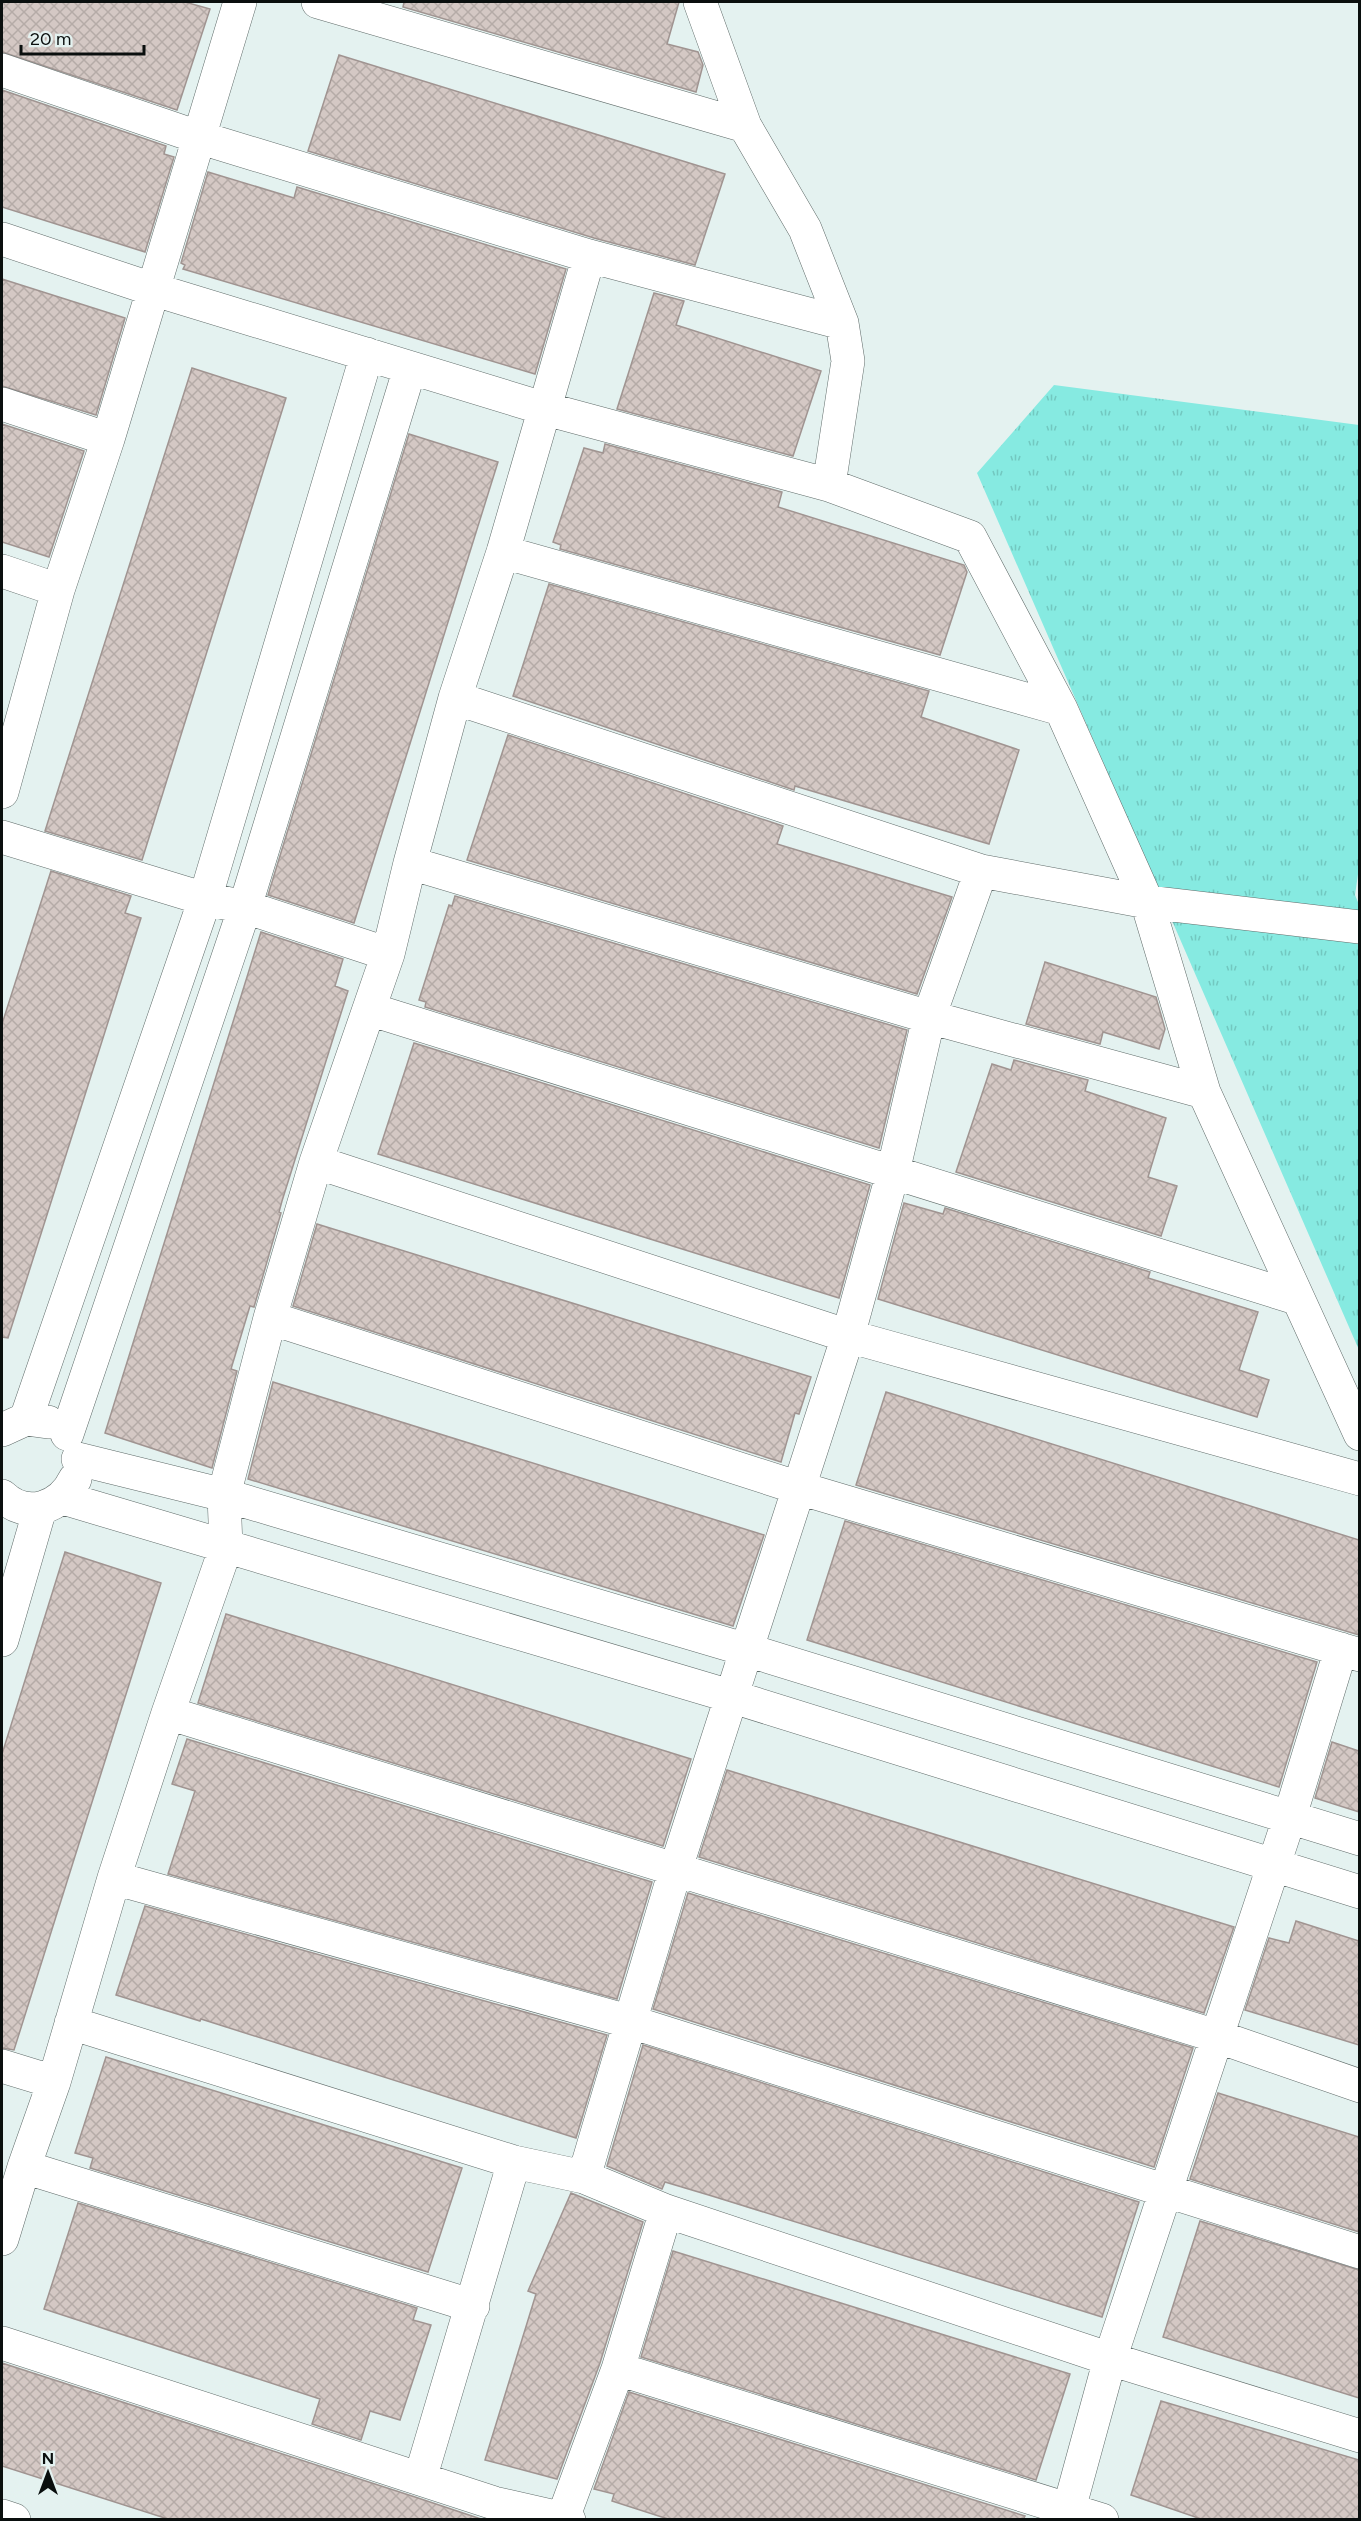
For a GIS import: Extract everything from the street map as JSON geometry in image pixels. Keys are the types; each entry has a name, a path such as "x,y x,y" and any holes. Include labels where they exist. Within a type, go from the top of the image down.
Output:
{"street":[{"path":"2,792 8,747 108,439 240,2"},
{"path":"318,2 745,126"},
{"path":"700,2 745,126 805,229 842,323 848,361 829,485"},
{"path":"2,70 198,137 589,256 842,323"},
{"path":"2,239 152,289 546,409 829,485 970,537 1061,709 1147,902 1204,1092 1359,1434"},
{"path":"2,2239 24,2166 54,2082 114,1878 226,1547 224,1495 270,1318 316,1162 388,954 455,698 503,552 589,256"},
{"path":"368,354 205,899 8,1425 48,1422 72,1446 224,1495 747,1650 1359,1839"},
{"path":"2,1640 52,1504 75,1480 72,1446 245,907 410,368"},
{"path":"2,404 108,439"},
{"path":"503,552 1061,709"},
{"path":"2,571 58,590"},
{"path":"455,698 981,872 1147,902 1359,927"},
{"path":"2,837 205,899 245,907 388,954"},
{"path":"410,863 929,1017 1204,1092"},
{"path":"584,2177 675,1871 848,1336 893,1172 929,1017 981,872"},
{"path":"369,1009 1296,1298"},
{"path":"316,1162 848,1336 1359,1479"},
{"path":"270,1318 799,1488 1350,1652 1273,1865 1110,2359 1068,2514"},
{"path":"2,1496 11,1505 52,1504 226,1547 730,1696 1359,1892"},
{"path":"168,1713 1216,2036 1359,2086"},
{"path":"114,1878 631,2022 1359,2252"},
{"path":"71,2023 514,2162 584,2177 666,2211 1110,2359 1359,2436"},
{"path":"2,2066 54,2082"},
{"path":"420,2479 514,2162"},
{"path":"24,2166 473,2306"},
{"path":"2,2343 420,2479 492,2511 566,2519 618,2369 666,2211"},
{"path":"618,2369 1068,2514 1102,2520"},
{"path":"2,2516 14,2520"}],"green space":[{"path":"1054,385 1359,425 1360,860 1355,895 1360,907 1359,1350 977,473"}],"building":[{"path":"2,2 185,2 210,9 177,110 2,52"},
{"path":"404,2 679,2 667,44 698,52 703,65 696,92 403,7"},
{"path":"339,55 725,174 695,265 594,238 308,151"},
{"path":"2,90 166,146 164,154 174,157 145,252 2,207"},
{"path":"208,172 294,198 297,187 566,269 535,374 183,269 185,265 181,263"},
{"path":"2,279 125,318 96,415 2,386"},
{"path":"654,293 684,301 676,325 821,371 793,456 617,409"},
{"path":"192,368 286,398 142,860 45,831"},
{"path":"2,424 84,451 49,557 2,542"},
{"path":"409,434 498,462 354,923 268,895"},
{"path":"605,444 782,492 778,507 964,565 967,572 940,655 560,549 561,545 553,542 584,448 603,453"},
{"path":"549,584 929,691 921,717 1019,750 989,844 795,786 794,790 513,696"},
{"path":"508,735 783,826 777,844 952,897 917,994 467,860"},
{"path":"51,871 131,896 125,913 141,918 8,1338 2,1337 2,1024"},
{"path":"455,896 907,1030 879,1148 425,1007 426,1002 419,1000 449,905 452,906"},
{"path":"261,932 343,959 335,986 348,991 282,1201 279,1212 281,1213 254,1307 250,1306 231,1369 237,1371 212,1468 105,1433"},
{"path":"1045,962 1156,997 1165,1029 1159,1049 1103,1032 1100,1044 1026,1024"},
{"path":"414,1043 870,1185 839,1298 378,1154"},
{"path":"1014,1060 1088,1080 1085,1091 1166,1118 1148,1177 1177,1186 1161,1236 956,1172 992,1064 1011,1070"},
{"path":"904,1203 943,1214 945,1208 1150,1272 1148,1278 1258,1312 1239,1370 1269,1380 1257,1417 878,1299"},
{"path":"317,1224 811,1377 799,1414 795,1413 781,1462 293,1306"},
{"path":"273,1382 764,1535 733,1626 248,1479"},
{"path":"886,1392 1359,1540 1359,1635 856,1485"},
{"path":"845,1521 1317,1662 1279,1787 807,1640"},
{"path":"65,1552 161,1583 14,2050 2,2048 2,1754"},
{"path":"226,1614 691,1759 663,1846 198,1703"},
{"path":"187,1739 652,1882 617,1999 168,1874 195,1791 172,1784"},
{"path":"1332,1742 1359,1751 1359,1812 1315,1798"},
{"path":"727,1770 1234,1927 1204,2013 699,1857"},
{"path":"688,1893 1193,2048 1154,2167 653,2009"},
{"path":"145,1906 607,2035 576,2138 201,2019 200,2021 116,1995"},
{"path":"1296,1921 1359,1941 1359,2045 1245,2010 1269,1938 1289,1943"},
{"path":"643,2045 1139,2202 1102,2317 665,2182 662,2189 607,2166"},
{"path":"106,2057 462,2168 428,2272 90,2168 93,2158 75,2153"},
{"path":"1218,2093 1359,2137 1359,2232 1190,2179"},
{"path":"571,2193 643,2222 600,2363 557,2479 485,2460 536,2294 528,2291"},
{"path":"78,2203 417,2308 413,2320 431,2325 400,2420 370,2411 361,2440 312,2424 320,2399 44,2309"},
{"path":"1200,2221 1359,2270 1359,2398 1163,2337"},
{"path":"673,2251 1070,2374 1036,2480 641,2357"},
{"path":"2,2363 484,2520 171,2520 2,2466"},
{"path":"629,2392 1025,2516 1023,2520 671,2520 612,2501 614,2494 594,2489"},
{"path":"1161,2401 1359,2460 1359,2520 1204,2520 1131,2495"}]}
